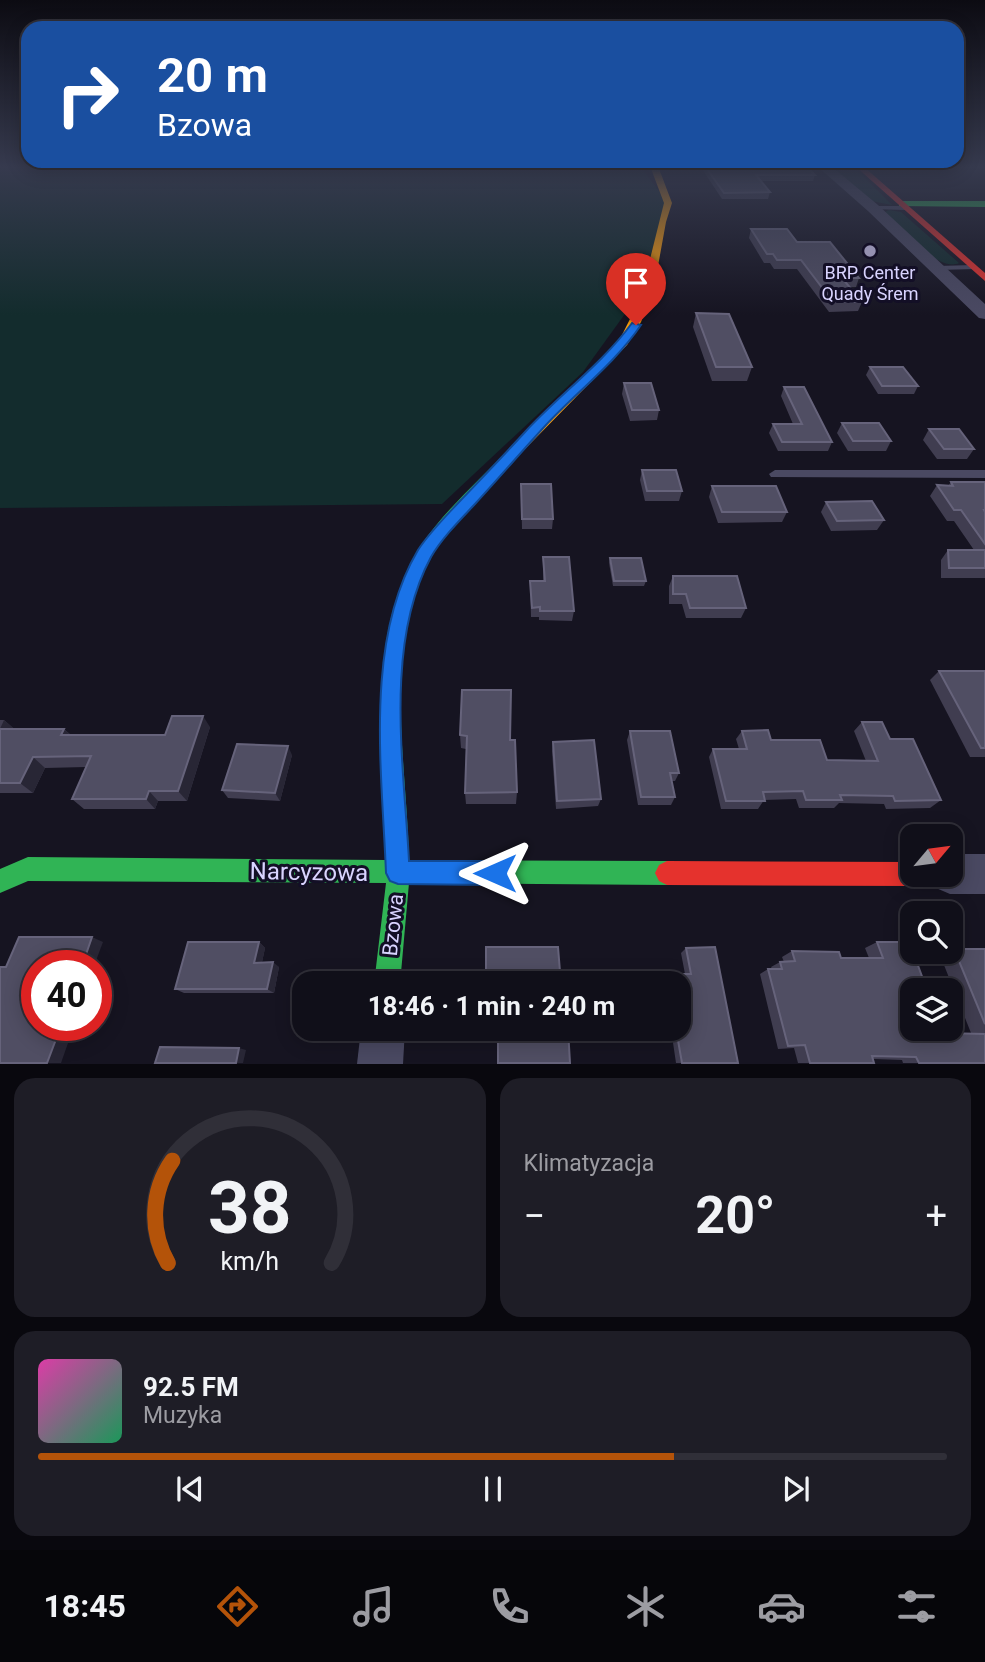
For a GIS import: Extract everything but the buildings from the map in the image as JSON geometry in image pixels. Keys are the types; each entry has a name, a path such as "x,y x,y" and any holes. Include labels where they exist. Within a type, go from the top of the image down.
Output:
{"street":[{"name":"Bzowa","path":"388,971 398,873 391,729 395,648 403,601 425,553 447,525 544,420 623,343 636,325 647,298 663,216"},
{"path":"881,216 985,314"},
{"path":"915,216 979,272"},
{"name":"Narcyzowa","path":"1,880 28,869 900,874"},
{"path":"963,874 985,874"},
{"path":"380,1063 382,1041"}],"lane":[{"path":"937,268 979,272"},
{"path":"775,474 985,474"}],"green space":[{"path":"0,216 664,216 635,300 583,372 442,504 0,508"},
{"path":"886,216 905,216 959,263 941,261 909,238"}],"traffic: fast":[{"path":"388,971 398,872 391,709 397,626 408,588 426,552 457,511 518,448"},
{"path":"0,881 28,869 667,873"}],"traffic: slow":[{"path":"518,448 623,343 636,322 649,288 664,216"}],"traffic: jam":[{"path":"915,216 985,278"},
{"path":"667,873 900,874"}],"place":[{"name":"BRP Center Quady Śrem","path":"870,251"}],"route":[{"path":"495,873 398,873 391,729 395,648 403,601 425,553 447,525 544,420 623,343 636,325"}]}
